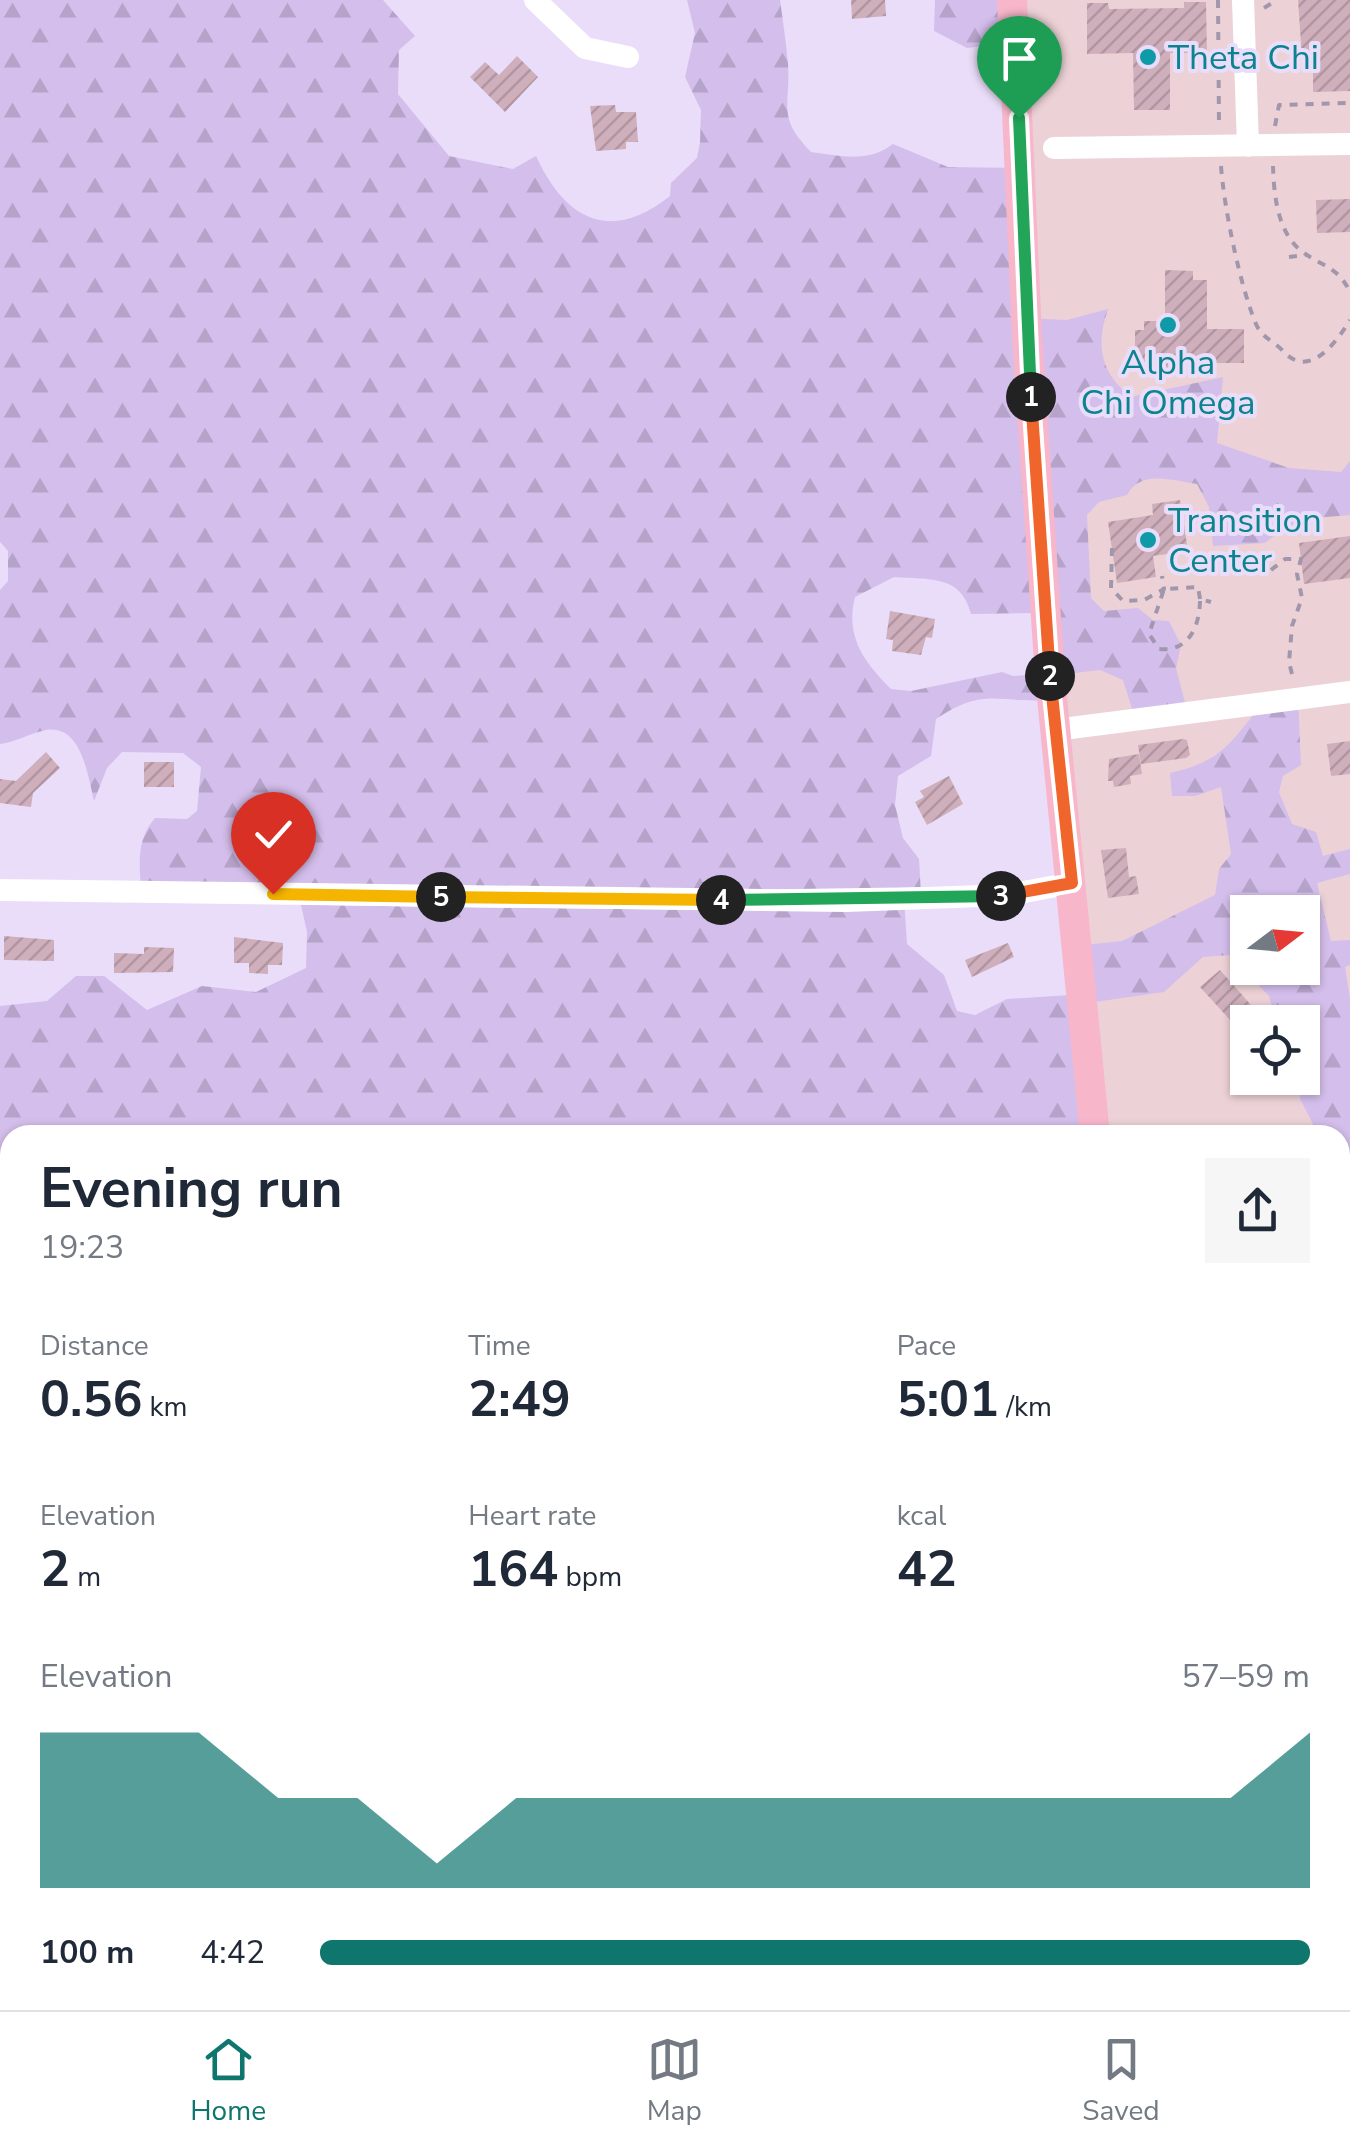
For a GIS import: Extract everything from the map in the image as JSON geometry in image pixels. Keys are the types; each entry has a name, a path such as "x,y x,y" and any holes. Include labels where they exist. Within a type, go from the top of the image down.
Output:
{"main road":[{"path":"1012,0 1026,336 1056,730 1094,1125"}],"street":[{"path":"535,0 585,48 628,57"},
{"path":"1243,0 1248,146"},
{"path":"1054,148 1350,144"},
{"path":"1056,730 1350,692"},
{"path":"0,890 846,901 1008,895 1072,883"}],"path":[{"path":"1218,0 1220,136"},
{"path":"1258,19 1262,9 1277,0"},
{"path":"1261,121 1275,127 1279,105 1350,103"},
{"path":"1273,156 1277,210 1290,240 1306,255"},
{"path":"1220,158 1224,207 1256,325 1288,360 1312,361 1328,355 1347,332 1350,320"},
{"path":"1289,257 1306,255 1323,260 1342,274 1350,292"},
{"path":"1248,289 1256,286"},
{"path":"1112,548 1111,588 1123,601 1144,600 1164,590 1198,588 1200,619 1187,642 1173,651 1159,649 1149,634 1164,590 1162,576"},
{"path":"1271,570 1285,560 1300,559 1297,574 1302,598 1292,626 1289,662 1298,697"},
{"path":"1200,599 1211,602"}],"shaded area":[{"path":"1012,0 1350,0 1350,1125 1102,1125 1086,1037"}],"green space":[{"path":"0,0 383,0 415,36 399,50 398,94 449,156 513,169 536,156 561,196 576,210 610,221 628,219 670,196 671,183 697,158 701,110 685,77 695,33 687,0 780,0 788,64 789,120 811,152 864,156 893,144 948,167 1015,168 1022,318 1067,320 1108,309 1102,335 1103,358 1113,378 1131,397 1223,377 1217,443 1289,468 1341,472 1350,461 1350,515 1314,518 1281,530 1265,543 1213,546 1209,507 1197,484 1168,479 1140,482 1127,495 1099,502 1087,515 1091,598 1104,611 1138,608 1153,620 1169,621 1181,645 1176,668 1187,710 1135,718 1123,680 1100,670 1050,676 1049,700 979,700 936,719 931,756 898,776 895,805 903,838 919,859 921,894 904,899 907,944 944,975 957,1011 975,1015 1007,999 1071,995 1075,946 1122,941 1215,895 1219,869 1231,854 1221,787 1195,796 1172,796 1170,773 1215,756 1264,702 1298,697 1301,765 1283,776 1279,792 1292,824 1316,832 1323,856 1350,849 1350,874 1317,883 1320,895 1230,895 1230,956 1203,957 1164,992 1081,1004 1091,1125 0,1125 0,1006 47,1001 76,976 104,976 147,1010 202,986 256,992 306,968 307,932 299,896 141,887 140,851 149,826 155,818 187,819 197,811 201,767 183,753 122,752 107,768 94,801 86,766 68,735 46,730 0,744 0,590 8,581 8,551 0,542","holes":["894,577 931,579 960,592 971,614 1040,613 1045,674 1013,676 1002,672 911,691 891,689 859,648 853,624 855,597"]},
{"path":"935,0 1009,0 1008,43 967,48 934,31"},
{"path":"1320,895 1331,941 1350,940 1350,965 1345,967 1350,999 1350,1125 1313,1125 1300,1099 1300,1095 1320,1095 1320,1005 1271,1005 1258,985 1320,985"}],"building":[{"path":"851,0 885,0 886,16 852,19"},
{"path":"1298,0 1350,0 1350,91 1313,92 1313,58 1302,58"},
{"name":"Theta Chi","path":"1184,2 1206,2 1207,53 1170,53 1170,110 1134,110 1133,53 1087,54 1087,3 1108,3 1109,9 1184,8"},
{"path":"517,56 538,77 505,112 470,77 485,62 499,75"},
{"path":"615,105 616,112 636,112 638,142 626,142 626,149 596,151 590,106"},
{"path":"1350,199 1350,232 1317,233 1316,200"},
{"name":"Alpha Chi Omega","path":"1165,270 1193,271 1193,280 1207,280 1207,329 1244,329 1244,363 1169,363 1169,373 1145,372 1145,363 1135,363 1135,330 1144,330 1144,321 1165,321"},
{"name":"Transition Center","path":"1180,500 1188,551 1153,556 1156,577 1117,583 1108,522 1153,515 1152,504"},
{"path":"1350,536 1350,578 1304,584 1299,543"},
{"path":"890,611 935,619 932,638 926,637 921,655 892,651 893,640 886,639"},
{"path":"1187,740 1190,755 1186,758 1141,764 1138,745"},
{"path":"1350,741 1350,774 1331,776 1327,744"},
{"path":"46,752 60,768 33,793 31,807 0,803 0,779 16,781"},
{"path":"1139,754 1142,774 1130,776 1131,784 1114,787 1113,781 1108,781 1109,759"},
{"path":"144,762 174,762 174,787 144,787"},
{"path":"949,776 963,804 927,825 915,802 924,797 920,791"},
{"path":"1126,848 1129,877 1136,876 1139,894 1108,898 1101,850"},
{"path":"4,936 54,940 54,961 4,960"},
{"path":"234,937 283,943 282,965 268,965 268,974 249,973 249,963 234,963"},
{"path":"1008,943 1014,957 972,977 965,960"},
{"path":"144,947 174,948 173,972 114,973 114,953 144,954"},
{"path":"1220,970 1251,1005 1230,1005 1230,1020 1200,987"}],"place":[{"name":"Theta Chi","path":"1148,57"},
{"name":"Alpha Chi Omega","path":"1168,325"},
{"name":"Transition Center","path":"1148,540"}],"route":[{"path":"273,894 846,901 1008,895 1072,883 1050,676 1026,336 1019,118"}]}
